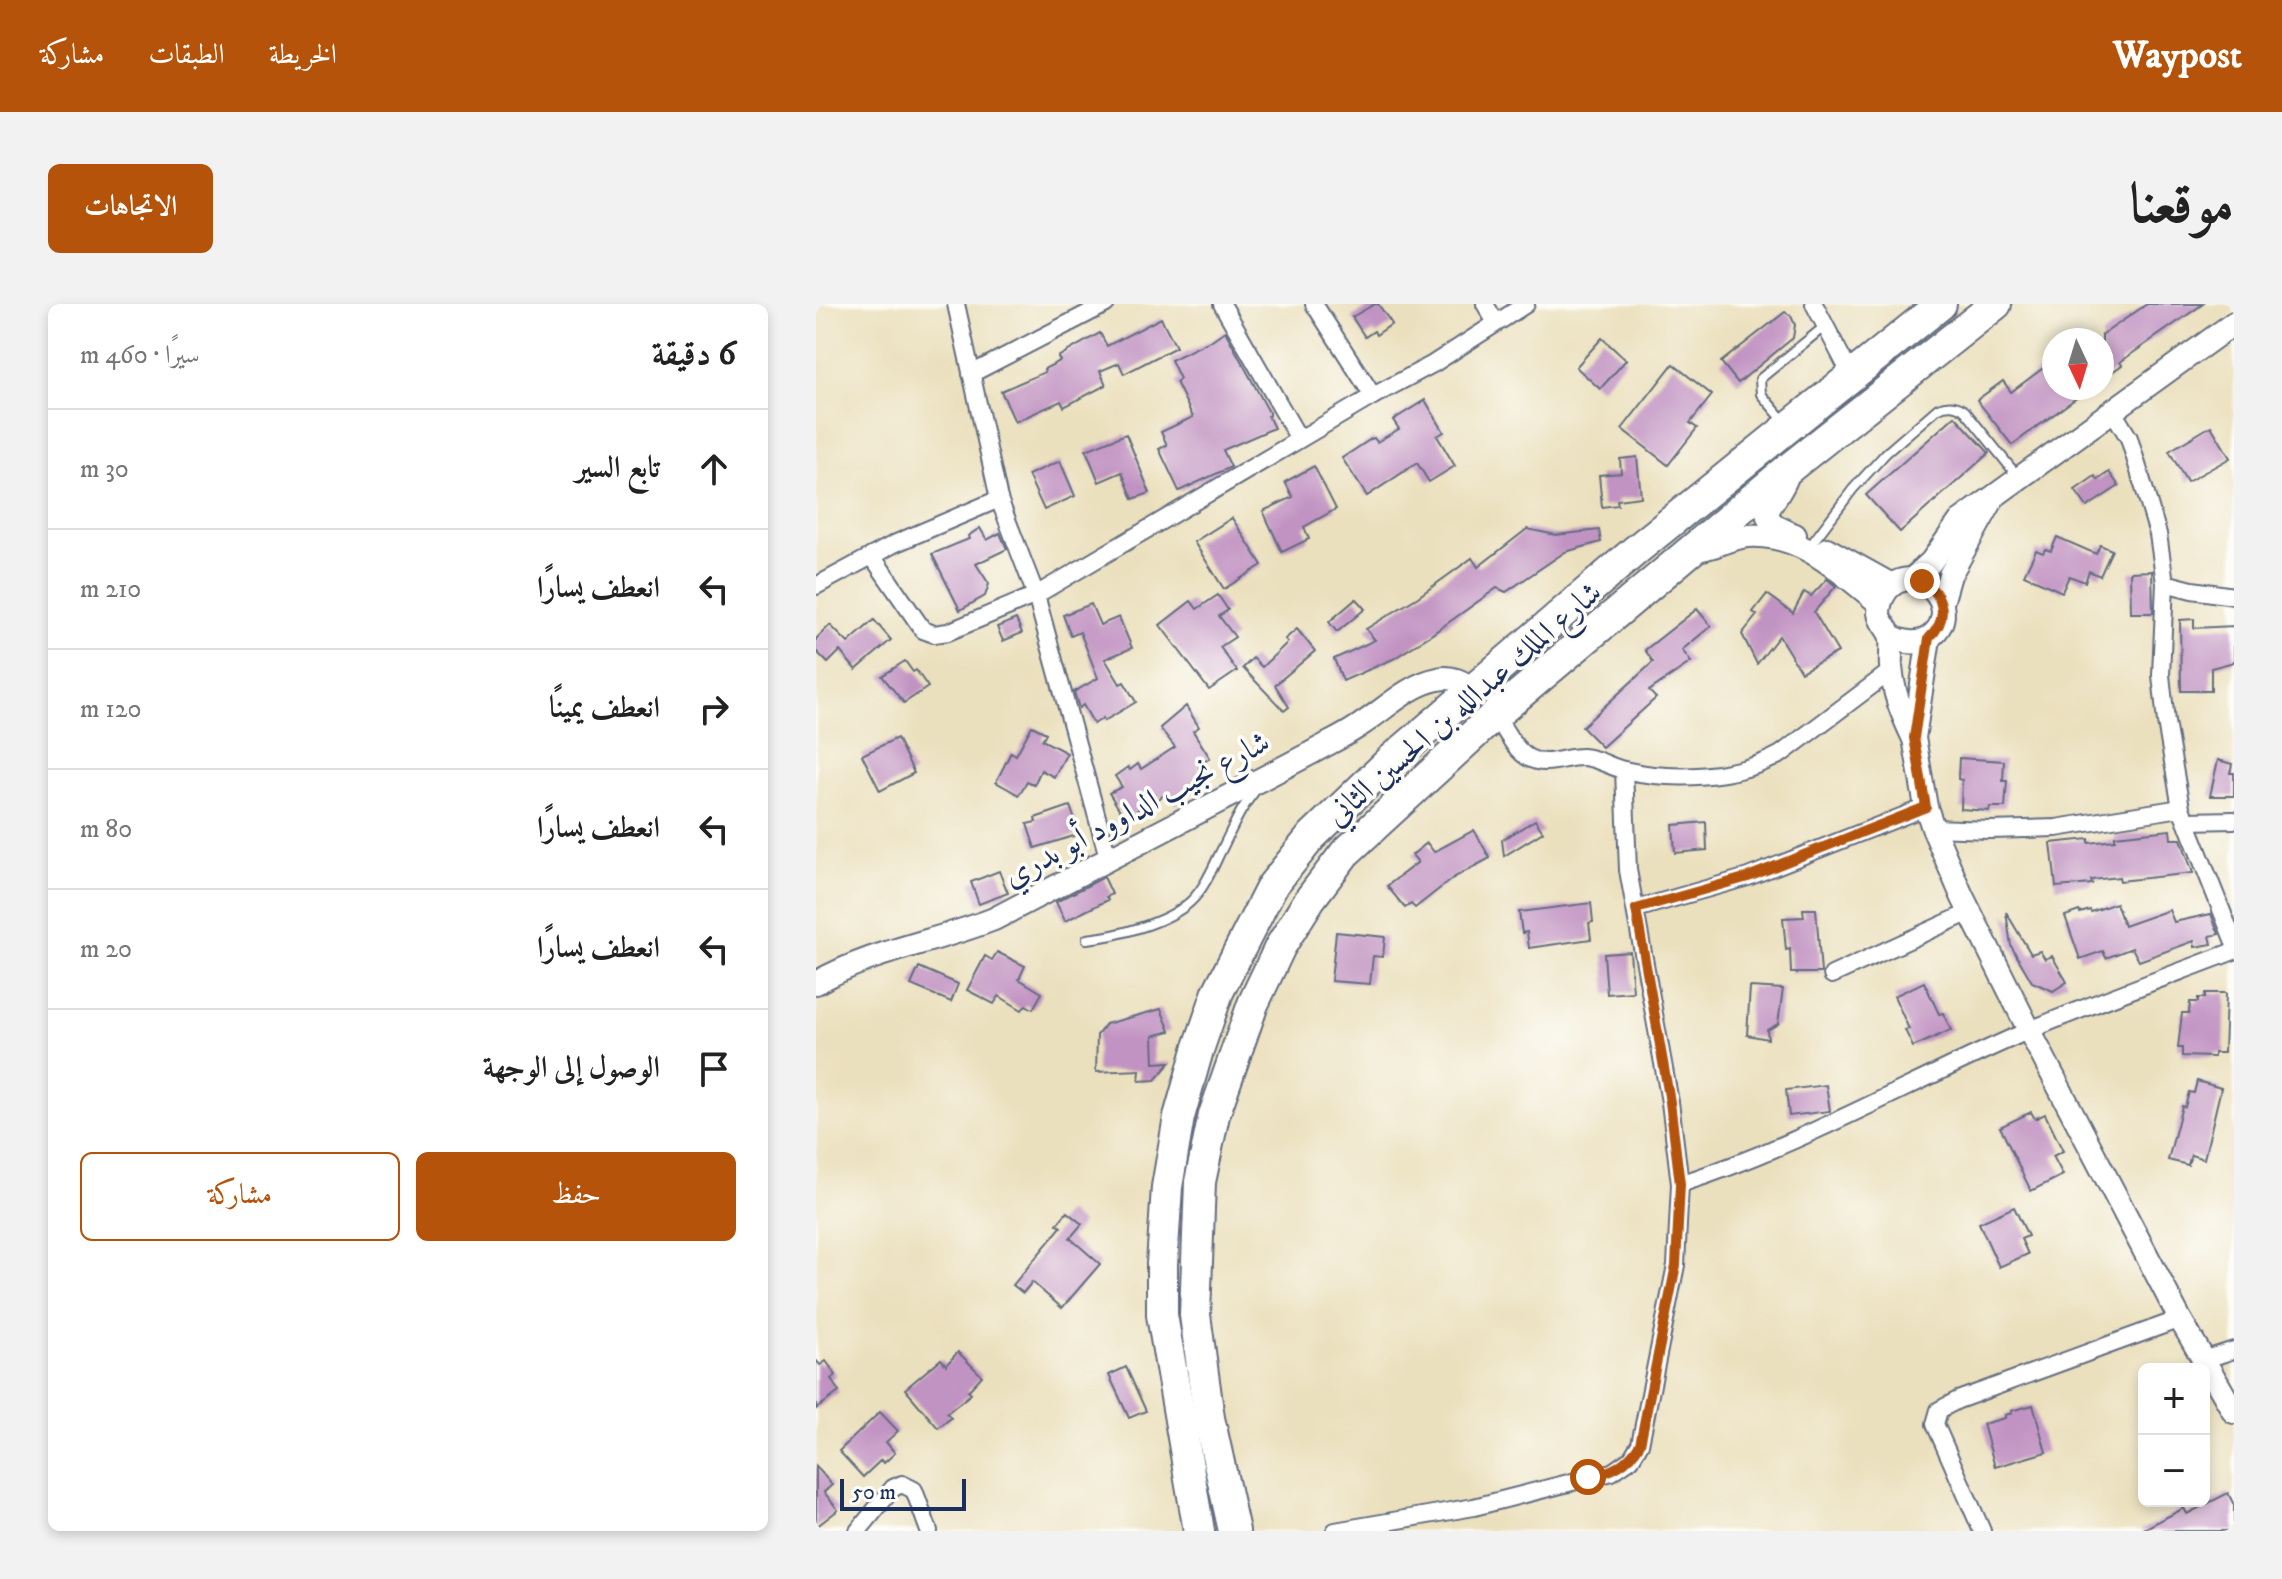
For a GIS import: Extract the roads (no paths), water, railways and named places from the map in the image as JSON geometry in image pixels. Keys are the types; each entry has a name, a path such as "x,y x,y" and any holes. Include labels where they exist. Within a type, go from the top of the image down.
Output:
{"highway":[{"name":"شارع الملك عبدالله بن الحسين الثاني","path":"1234,1531 1209,1418 1195,1315 1200,1182 1214,1115 1253,1004 1280,947 1310,899 1345,853 1495,715 1788,469 1996,304"},
{"name":"شارع الملك عبدالله بن الحسين الثاني","path":"1199,1531 1162,1315 1167,1187 1179,1117 1218,992 1272,886 1312,836 1390,761 1636,550 1937,307"},
{"path":"1937,307 1948,313 1953,336"}],"street":[{"path":"956,304 999,499 1036,595 1108,857"},
{"path":"971,374 1106,304"},
{"path":"1222,304 1299,439"},
{"path":"1314,304 1373,396"},
{"path":"1485,304 1496,323"},
{"path":"872,556 923,630 930,634 948,632 1036,595 1299,439 1433,364 1526,304"},
{"path":"1814,304 1852,377"},
{"path":"1929,638 1909,643 1891,636 1879,616 1895,589 1931,562 1960,521 2234,323"},
{"path":"2112,410 2129,438 2158,534 2165,583 2161,675 2166,722 2184,814 2234,942"},
{"path":"1788,469 1782,488 1767,509 1767,515 1775,526 1895,589 1931,586 1942,603"},
{"path":"816,586 872,556 999,499"},
{"path":"1914,738 1929,638 1941,623 1942,603 1950,575 1991,501"},
{"path":"1694,550 1710,548 1740,537 1760,536 1811,546"},
{"path":"2165,583 2234,596"},
{"path":"1891,636 1891,671 1899,705 1914,738 1930,818 1970,912 2180,1319 2234,1412"},
{"path":"1495,715 1524,756 1533,761 1591,758 1624,770 1666,776 1740,770 1762,765 1781,754 1891,671"},
{"name":"شارع نجيب الداوود أبو بدري","path":"816,983 869,959 994,919 1360,726 1423,684 1439,678 1452,679 1472,690"},
{"path":"1335,1531 1474,1507 1612,1472 1631,1459 1640,1444 1676,1265 1680,1184 1670,1102 1628,870 1624,770"},
{"path":"1636,909 1748,877 1930,818 1990,830 2056,828 2184,814 2234,820"},
{"path":"1832,975 1970,912"},
{"path":"1680,1184 1726,1169 1810,1133 2029,1030 2234,951"},
{"path":"1982,1531 1935,1424 1939,1410 1958,1400 2180,1319"},
{"path":"2206,1359 2234,1350"},
{"path":"858,1531 893,1488 902,1484 914,1490 929,1531"}],"lane":[{"path":"1790,428 1761,394 1760,379 1825,326"},
{"path":"1811,546 1853,489 1886,453 1938,408 1946,405 1955,405 1965,411 2020,479"},
{"path":"1087,939 1142,926 1190,902 1205,882 1241,809 1268,774"}]}
